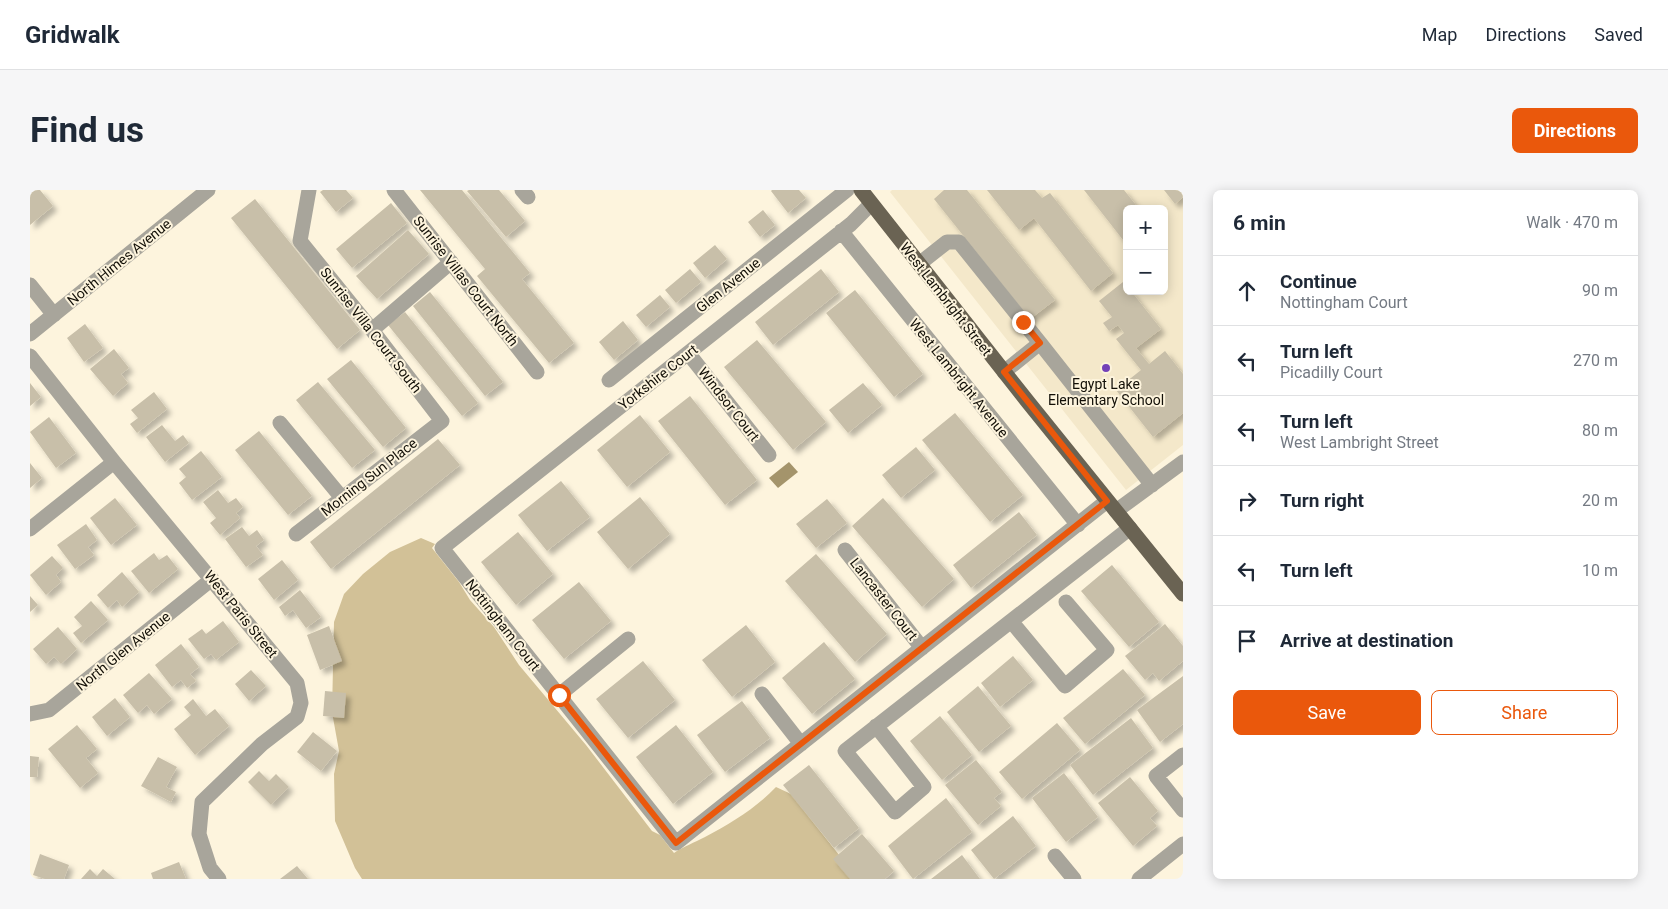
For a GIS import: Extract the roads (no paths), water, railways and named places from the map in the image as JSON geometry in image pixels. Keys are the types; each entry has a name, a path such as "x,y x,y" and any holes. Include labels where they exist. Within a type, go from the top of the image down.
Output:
{"main road":[{"name":"West Lambright Street","path":"861,190 1004,372 1183,594"}],"street":[{"name":"North Himes Avenue","path":"30,334 208,190"},
{"name":"Sunrise Villa Court South","path":"309,190 300,240 442,421"},
{"name":"Sunrise Villas Court North","path":"394,190 538,372"},
{"name":"Glen Avenue","path":"608,380 847,190"},
{"name":"Yorkshire Court","path":"442,548 841,231 871,204"},
{"name":"West Lambright Avenue","path":"841,231 1078,525"},
{"path":"919,264 947,242 959,242 1152,485"},
{"path":"372,330 451,262"},
{"path":"30,284 54,315"},
{"path":"1004,372 1040,343"},
{"name":"Windsor Court","path":"688,353 769,455"},
{"name":"West Paris Street","path":"30,356 114,462 297,683 301,703 297,718 262,744 202,802 199,834 210,868 219,879"},
{"name":"Morning Sun Place","path":"296,534 442,421"},
{"path":"280,423 342,498"},
{"path":"30,529 114,462"},
{"path":"762,694 801,744 1078,525 1152,485 1183,462"},
{"path":"876,726 924,787 895,812 845,750 1130,528"},
{"name":"Nottingham Court","path":"442,548 676,843 801,744"},
{"name":"Lancaster Court","path":"845,550 922,648"},
{"name":"North Glen Avenue","path":"30,714 49,710 212,579"},
{"path":"1011,621 1065,686 1107,650 1066,602"},
{"path":"559,695 628,639"},
{"path":"1183,755 1156,776 1183,810"},
{"path":"1139,879 1183,844"},
{"path":"1055,856 1074,879"}],"place":[{"name":"Egypt Lake Elementary School","path":"1106,368"}]}
